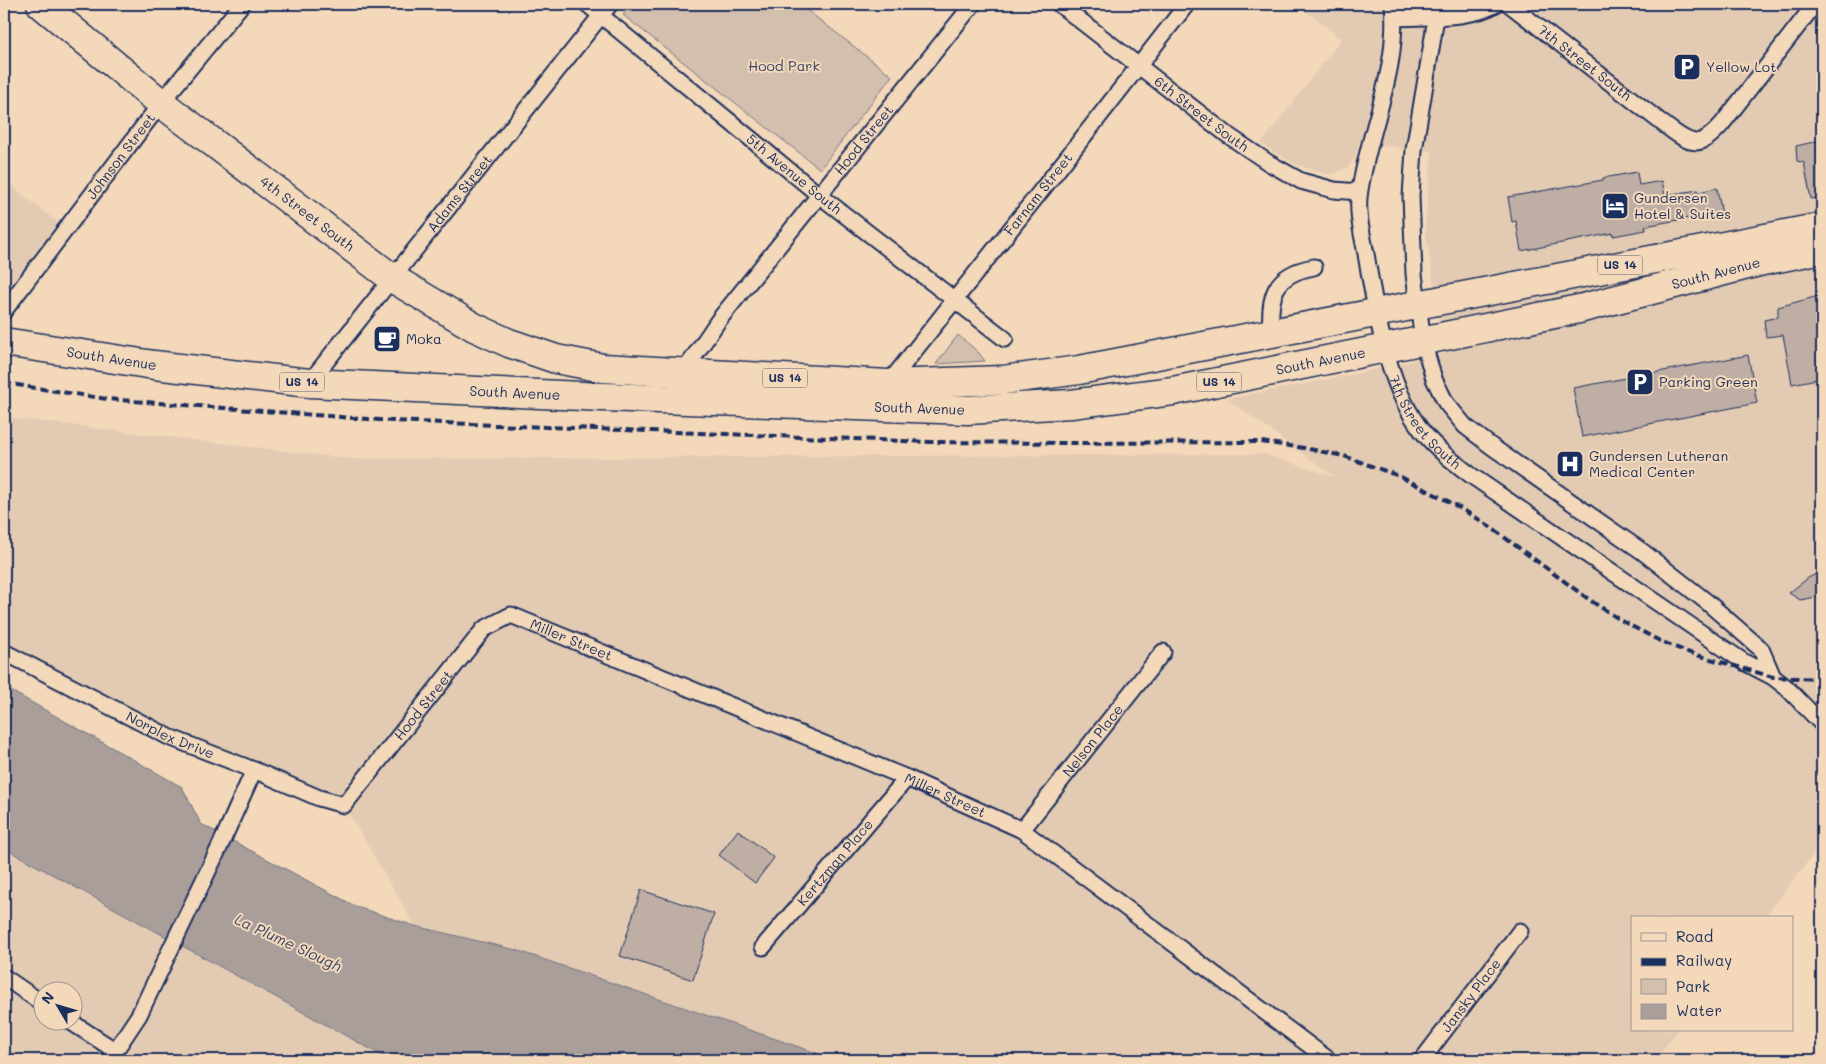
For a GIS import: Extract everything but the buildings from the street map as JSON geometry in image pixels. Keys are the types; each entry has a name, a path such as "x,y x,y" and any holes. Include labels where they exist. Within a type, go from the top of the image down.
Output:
{"highway":[{"name":"4th Street South","path":"42,4 161,103 392,278 474,327 509,343 556,359 604,368"},
{"name":"South Avenue","path":"604,368 888,384 1003,380 1068,372 1822,226"},
{"name":"South Avenue","path":"4,342 154,365 309,383 604,398 968,410 1071,404 1173,391 1579,309 1763,261 1822,249"}],"street":[{"name":"Johnson Street","path":"4,311 161,103 242,4"},
{"name":"5th Avenue South","path":"587,4 606,9 819,194 1005,339"},
{"name":"Hood Street","path":"683,373 718,321 972,4"},
{"name":"6th Street South","path":"1059,4 1229,136 1269,164 1301,180 1334,190 1359,192"},
{"name":"Farnam Street","path":"888,384 1140,67 1187,4"},
{"path":"1394,11 1435,10 1462,15 1480,11 1496,4"},
{"name":"7th Street South","path":"1509,4 1685,139 1701,142 1713,134 1815,4"},
{"name":"Adams Street","path":"309,383 606,9"},
{"name":"7th Street South","path":"1435,10 1414,150 1410,196 1414,274 1423,341 1434,379 1446,403 1465,426 1491,446 1643,552 1707,602 1761,649 1773,677"},
{"name":"7th Street South","path":"1394,11 1394,43 1389,74 1359,192 1360,226 1386,349 1398,389 1417,424 1441,452 1472,476 1744,662 1773,677 1787,688 1822,724"},
{"path":"1271,333 1270,312 1274,292 1281,281 1297,270 1314,267"},
{"name":"Hood Street","path":"344,805 484,629 511,615"},
{"name":"Miller Street","path":"511,615 907,778 1022,830 1329,1060"},
{"name":"Norplex Drive","path":"4,652 170,737 319,798 344,805"},
{"name":"Nelson Place","path":"1022,830 1163,652"},
{"path":"82,1031 113,1056 139,1015 220,846 254,770"},
{"name":"Kertzman Place","path":"763,948 907,778"},
{"name":"Jansky Place","path":"1422,1060 1520,931"},
{"path":"4,977 32,996"}],"shaded area":[{"path":"1297,4 1822,4 1822,843 1766,916 1631,916 1631,1032 1676,1032 1655,1060 837,1060 516,950 415,926 344,805 254,770 4,652 4,417 351,459 1264,454 1335,477 1227,399 1355,374 1445,353 1426,234 1432,151 1360,142 1354,159 1348,167 1336,173 1326,174 1294,164 1261,144 1341,39"},
{"path":"4,180 66,229 4,311"},
{"path":"4,848 390,1060 4,1060"}],"green space":[{"name":"Hood Park","path":"632,4 799,4 892,76 820,169 623,15"},
{"path":"958,335 978,352 985,361 936,364"}],"water":[{"name":"La Plume Slough","path":"4,687 182,787 201,824 357,907 415,926 516,950 837,1060 390,1060 4,848"}],"railway":[{"path":"4,383 107,399 393,421 930,442 1261,442 1304,448 1344,456 1399,476 1448,501 1485,523 1591,601 1624,622 1660,641 1690,653 1773,677 1822,679"}],"place":[{"name":"Yellow Lot","path":"1687,67"},
{"name":"Gundersen Hotel & Suites","path":"1615,206"},
{"name":"Moka","path":"387,339"},
{"name":"Parking Green","path":"1640,382"},
{"name":"Gundersen Lutheran Medical Center","path":"1570,464"}]}
